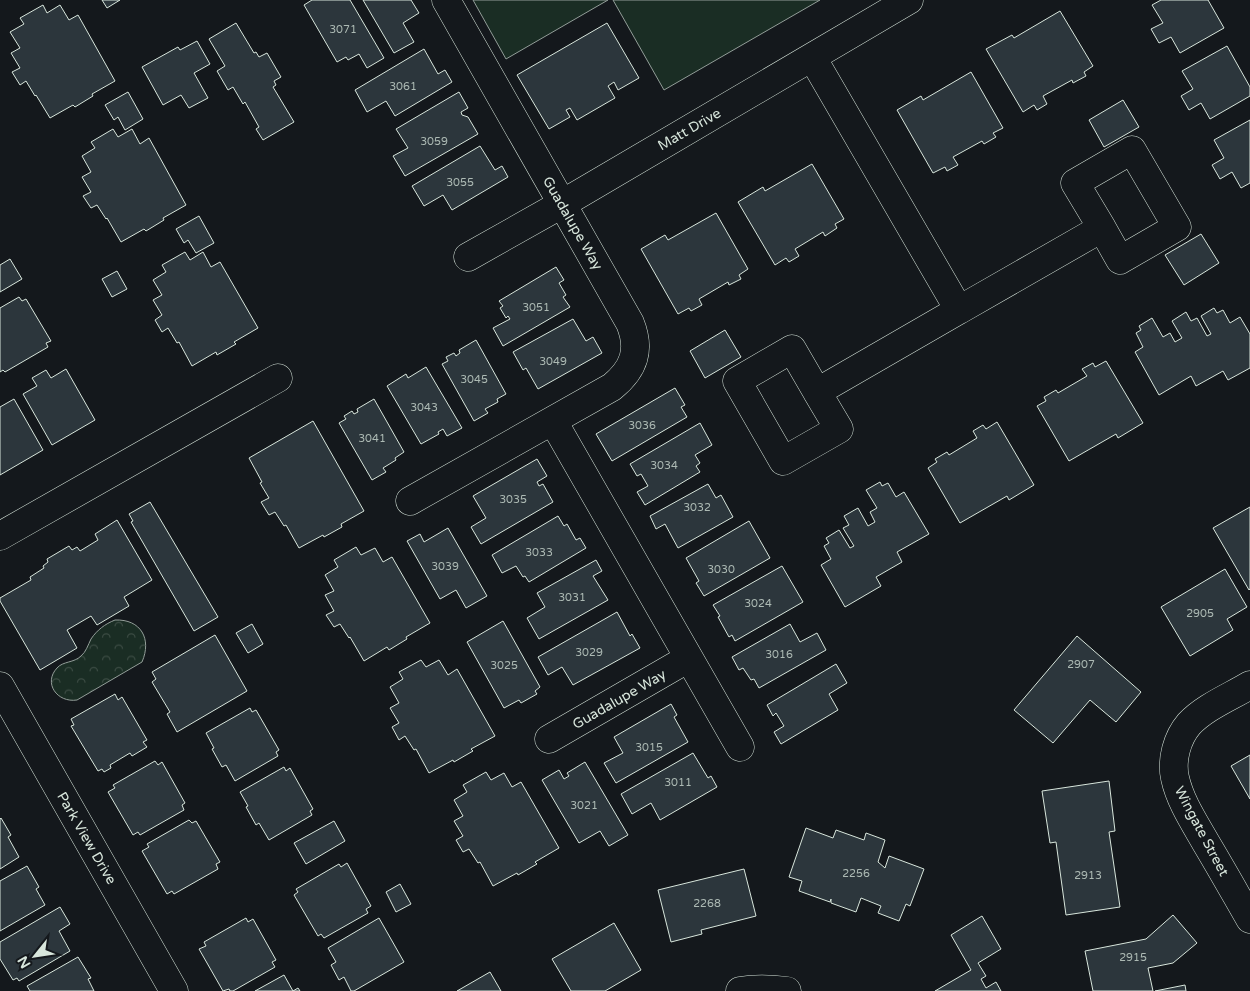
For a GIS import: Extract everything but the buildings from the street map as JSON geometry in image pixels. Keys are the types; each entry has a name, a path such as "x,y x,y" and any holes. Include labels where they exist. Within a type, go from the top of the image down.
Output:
{"street":[{"name":"Guadalupe Way","path":"410,501 612,387 632,364 636,344 630,323 446,0"},
{"name":"Matt Drive","path":"468,257 562,204 909,0"},
{"path":"812,57 959,310"},
{"path":"818,392 1102,228"},
{"path":"0,536 278,378"},
{"path":"553,421 740,747"},
{"name":"Guadalupe Way","path":"549,739 689,658"},
{"name":"Wingate Street","path":"1250,685 1206,710 1188,726 1179,741 1175,757 1175,776 1181,796 1194,821 1250,919"},
{"name":"Park View Drive","path":"0,686 168,989"},
{"path":"740,991 751,989 787,991"}],"green space":[{"path":"473,0 608,0 506,59"},
{"path":"613,0 820,0 664,90"},
{"path":"115,620 132,623 142,632 146,646 142,662 77,700 70,700 58,695 54,691 51,680 57,668 81,656 96,633 105,625"}]}
